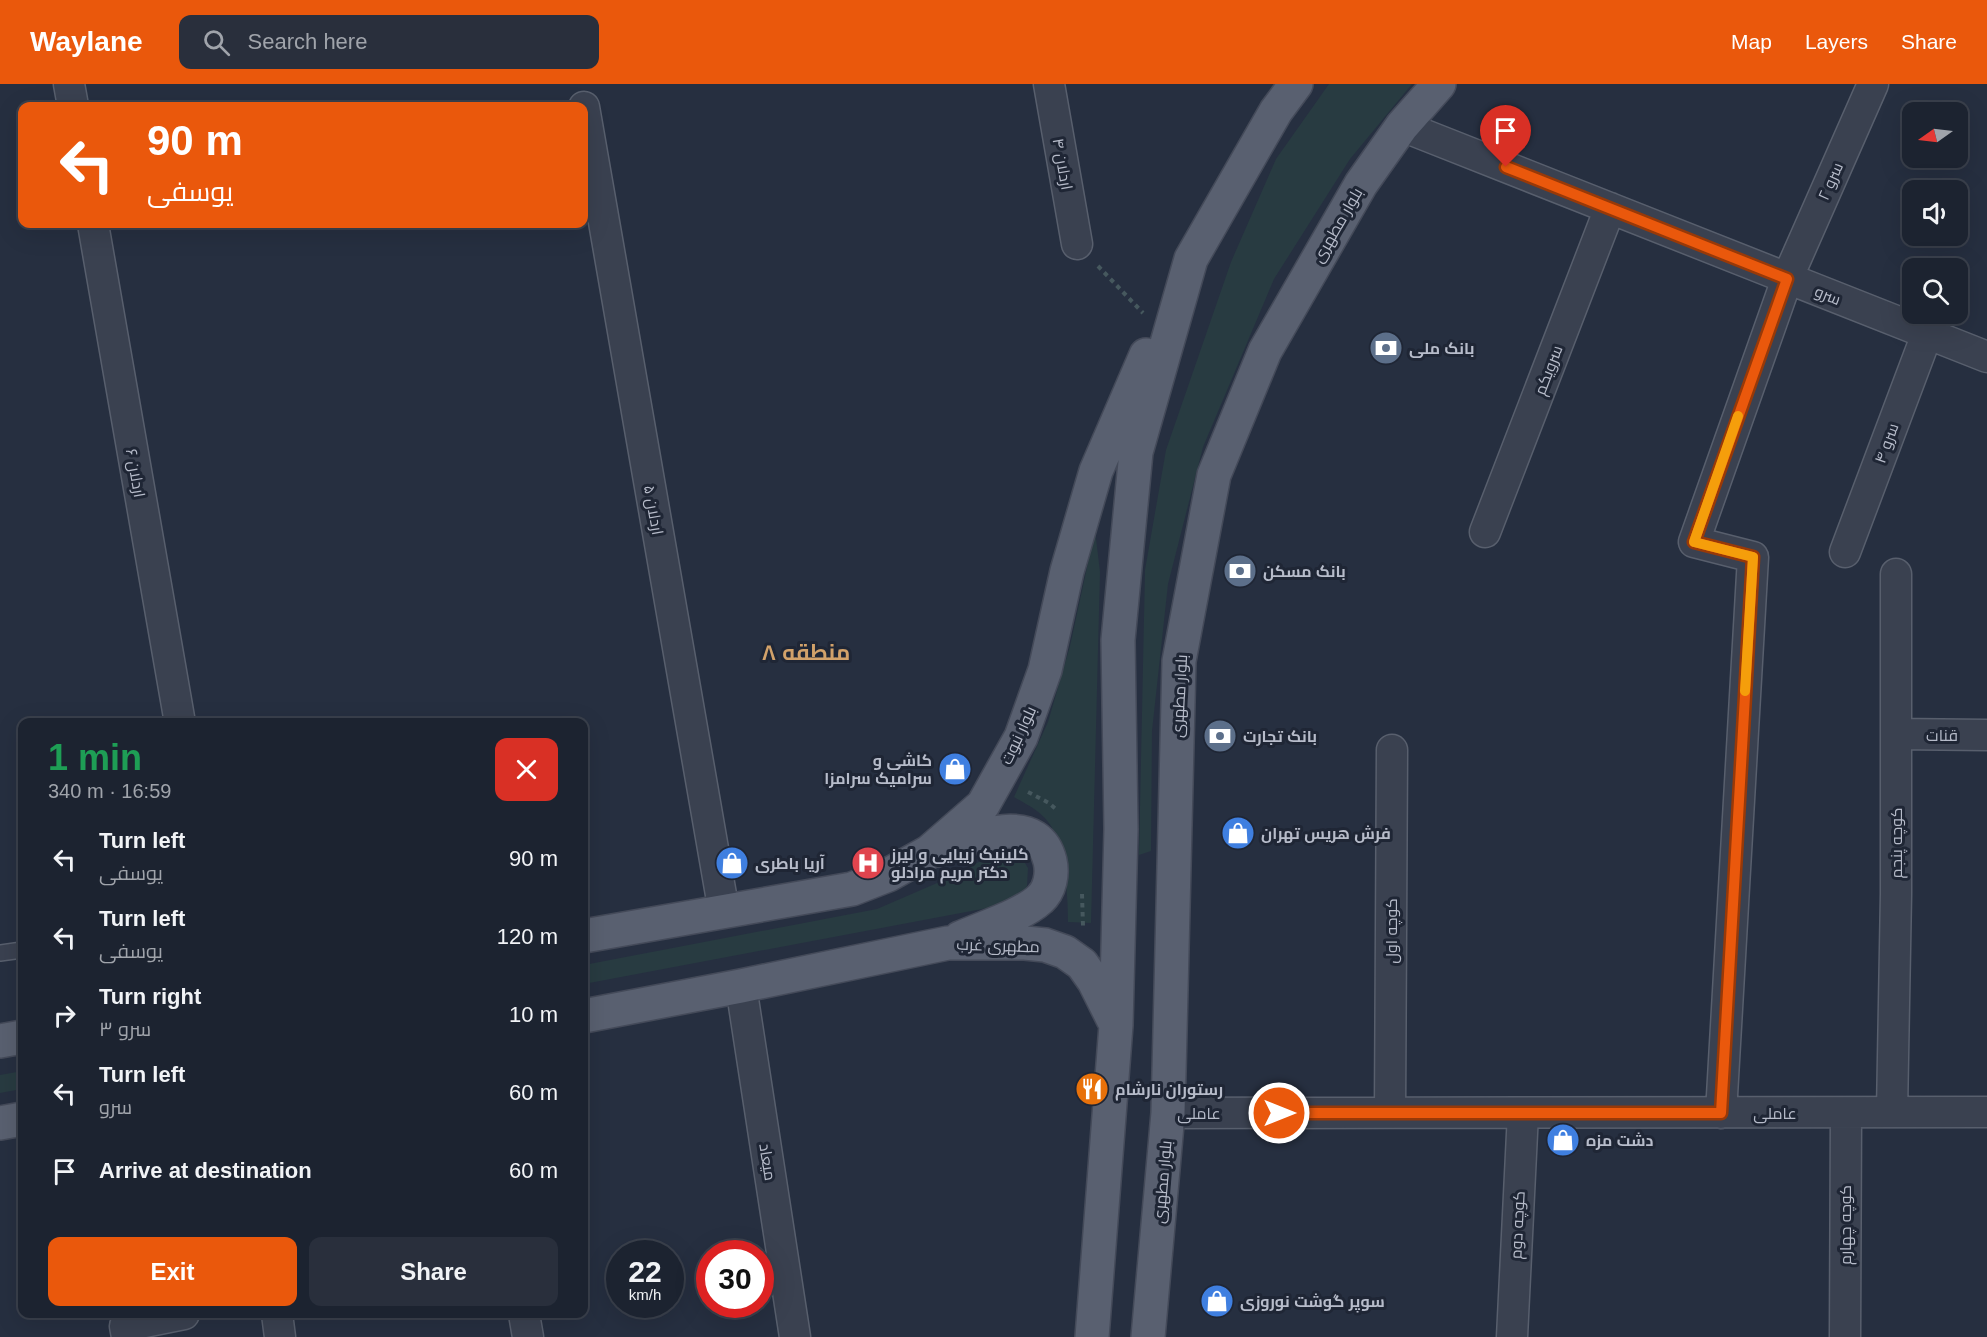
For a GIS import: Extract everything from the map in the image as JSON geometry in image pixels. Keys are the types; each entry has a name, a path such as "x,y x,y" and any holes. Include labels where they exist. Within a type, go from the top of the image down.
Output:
{"main road":[{"path":"1092,1337 1116,1025 1121,829 1118,640 1136,452 1191,259 1276,111 1296,84"},
{"name":"بلوار مطهری","path":"1148,1337 1168,1113 1179,661 1214,475 1265,351 1361,183 1402,126 1438,84"},
{"name":"بلوار نبوت","path":"588,935 852,889 888,875 929,852 983,805 1021,737 1045,670 1068,571 1096,471 1157,328 1191,259"},
{"path":"588,1015 948,943 1032,906 1042,897 1049,885 1052,872 1043,846 1033,836 1020,831 1006,830 929,852"},
{"name":"مطهری غرب","path":"948,943 1025,943 1045,945 1065,952 1075,957 1088,970 1116,1025"},
{"path":"0,1041 18,1038"},
{"path":"0,1123 18,1120"}],"street":[{"path":"69,84 72,102"},
{"name":"اردلان ۵","path":"579,84 582,102"},
{"name":"اردلان ۴","path":"1049,84 1077,244"},
{"name":"سرو ۲","path":"1721,1113 1753,557 1694,542 1787,279 1873,84"},
{"name":"سرو","path":"1402,126 1987,357"},
{"name":"اردلان ۵","path":"588,136 724,912"},
{"name":"سرویکم","path":"1485,532 1610,208"},
{"name":"اردلان ۶","path":"94,228 179,718"},
{"name":"سرو ۴","path":"1845,552 1927,334"},
{"name":"کوچه پنجم","path":"1892,1112 1896,573"},
{"name":"قنات","path":"1896,734 1987,735"},
{"name":"کوچه اول","path":"1390,1113 1392,750"},
{"name":"میعاد","path":"741,986 795,1337"},
{"name":"عاملی","path":"1168,1113 1987,1112"},
{"name":"کوچه دوم","path":"1512,1337 1523,1113"},
{"name":"کوچه چهارم","path":"1845,1337 1846,1113"},
{"path":"127,1337 126,1326 164,1318"},
{"path":"278,1318 280,1337"}],"lane":[{"path":"0,953 18,951"}],"path":[{"path":"1077,244 1157,328"}],"shaded area":[{"path":"1329,84 1412,84 1350,159 1274,279 1203,447 1168,584 1152,731 1151,851 1139,855 1145,570 1166,450 1231,262 1276,159"},
{"path":"1095,530 1100,572 1091,923 1068,922 1065,873 1056,836 1044,817 1014,797 1048,722 1070,646"},
{"path":"1004,849 1020,855 1028,868 1027,886 1018,899 998,906 588,983 588,964 877,909 944,880"},
{"path":"18,1072 18,1090 0,1093 0,1075"}],"slow traffic":[{"path":"1738,416 1694,542 1753,557 1745,691"}],"place":[{"name":"بانک ملی","path":"1386,348"},
{"name":"بانک مسکن","path":"1240,571"},
{"name":"بانک تجارت","path":"1220,736"},
{"name":"کاشی و سرامیک سرامزا","path":"955,769"},
{"name":"فرش هریس تهران","path":"1238,833"},
{"name":"آریا باطری","path":"732,863"},
{"name":"کلینیک زیبایی و لیرز دکتر مریم مرادلو","path":"868,863"},
{"name":"رستوران نارشام","path":"1092,1089"},
{"name":"دشت مزه","path":"1563,1140"},
{"name":"سوپر گوشت نوروزی","path":"1217,1301"}],"district":[{"name":"منطقه ۸","path":"806,652"}],"route":[{"path":"1279,1113 1721,1113 1753,557 1694,542 1787,279 1506,167"}]}
